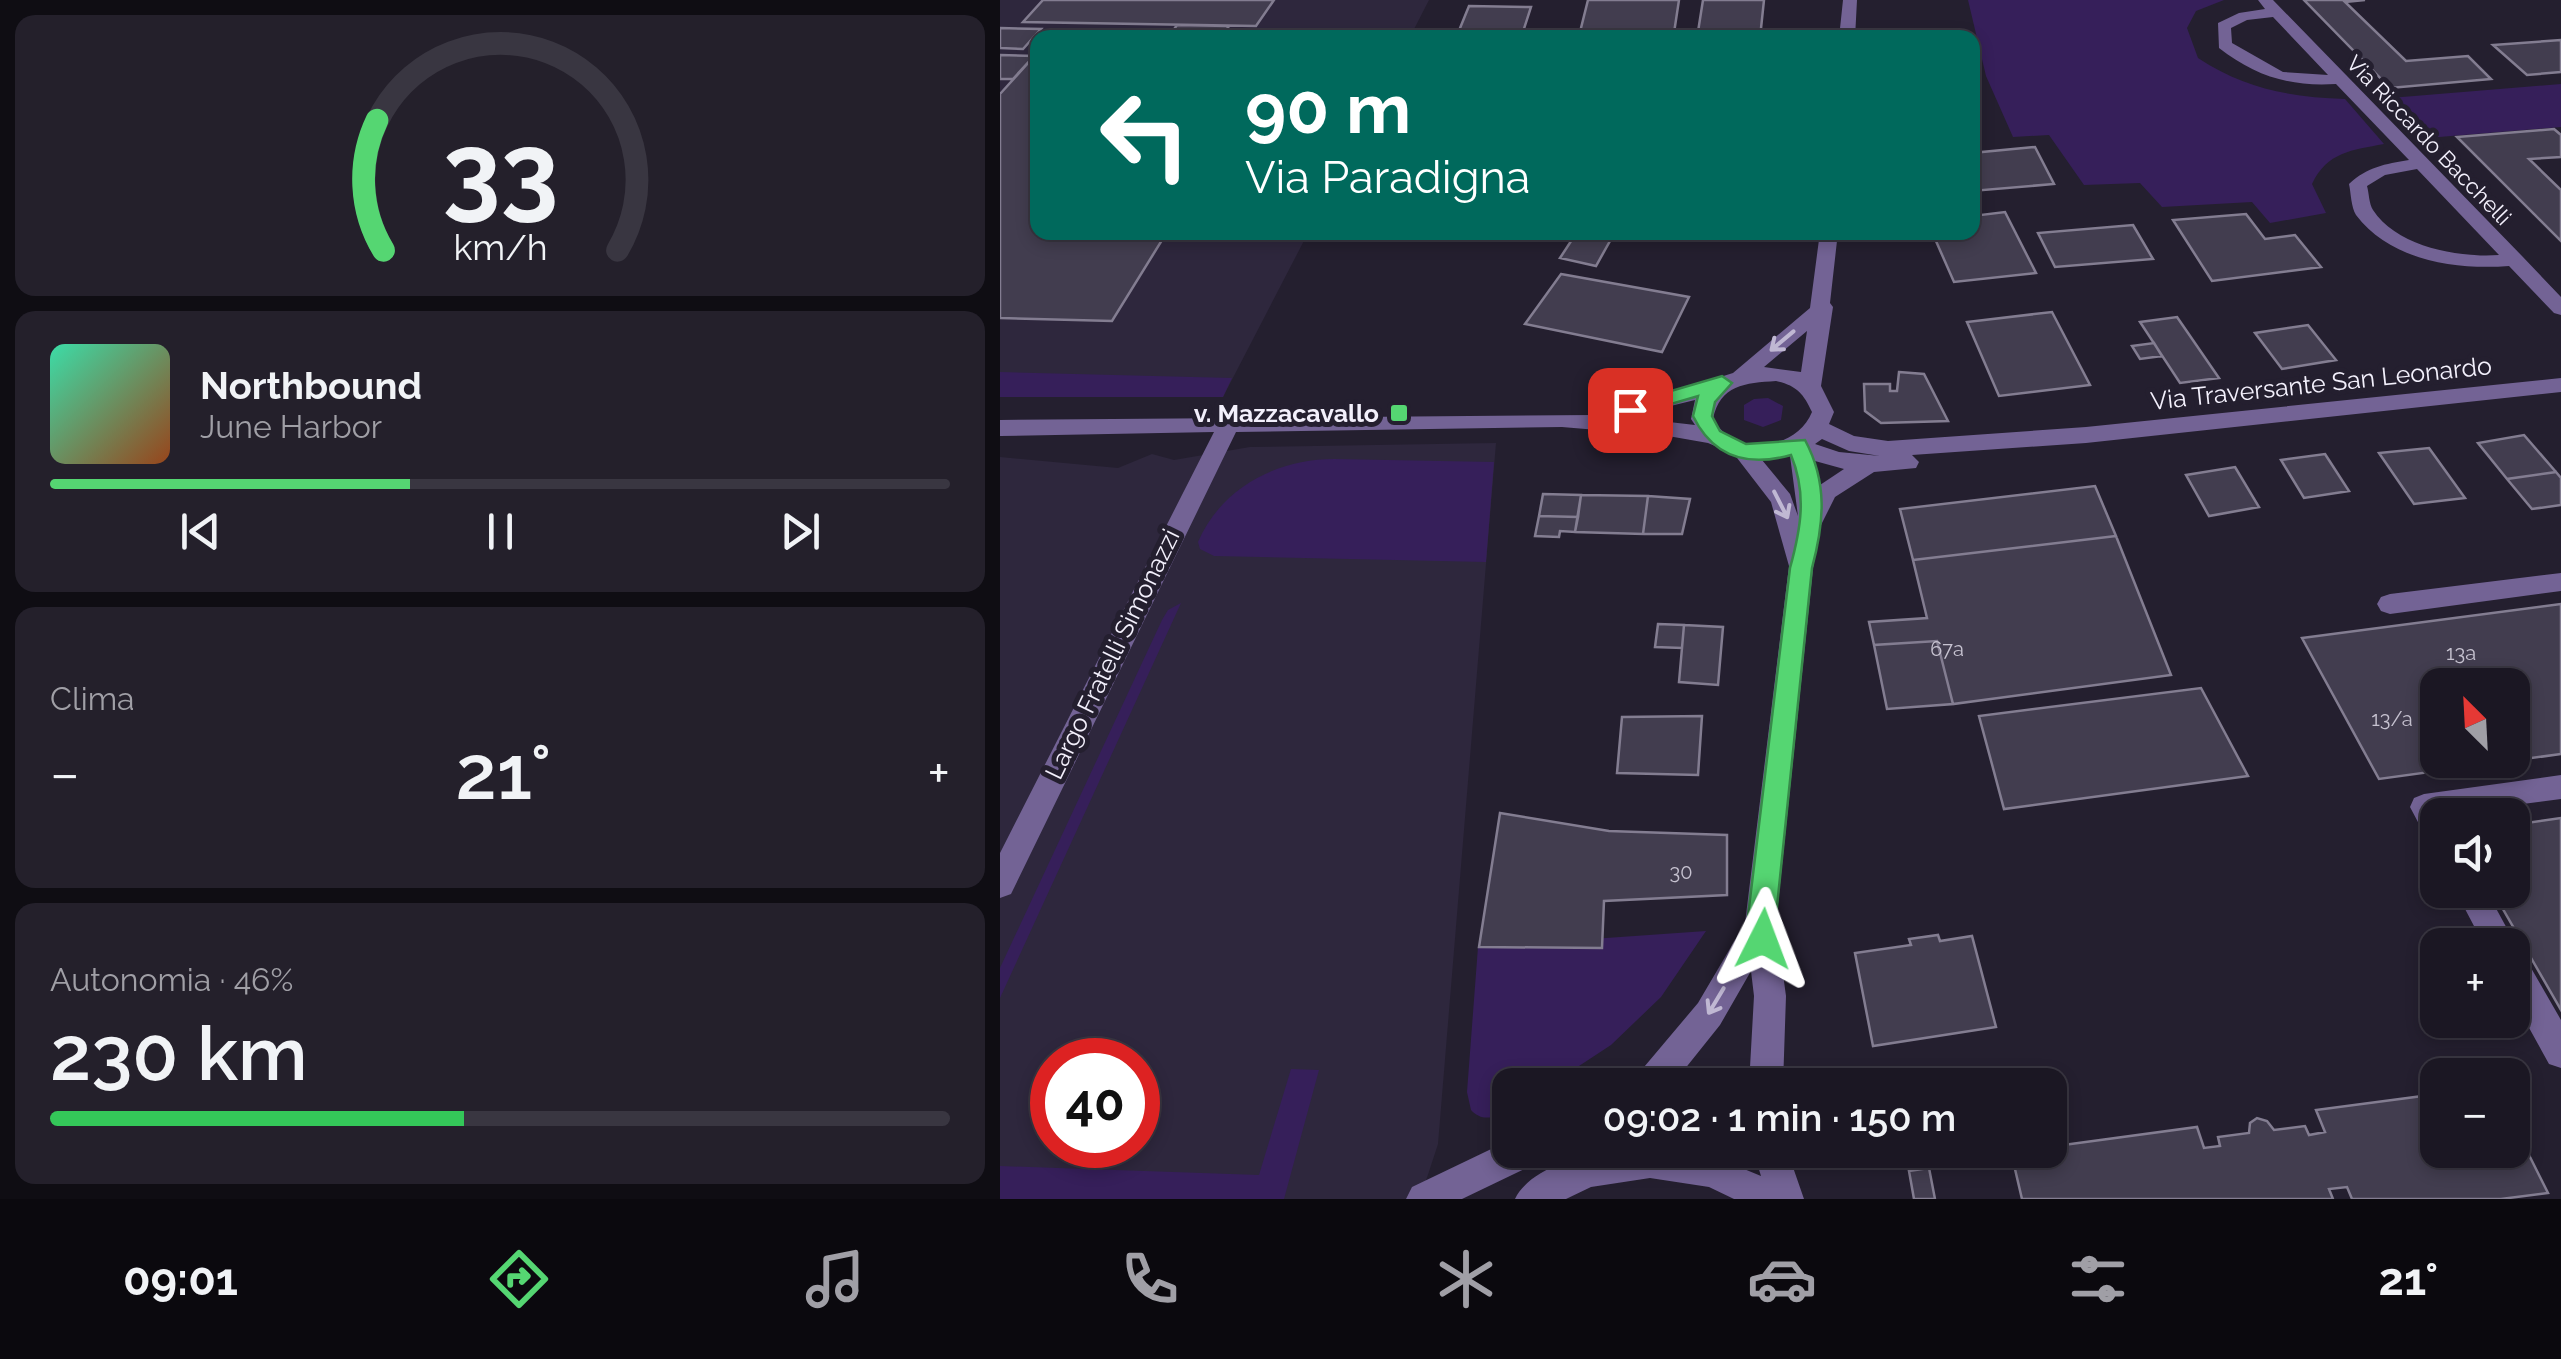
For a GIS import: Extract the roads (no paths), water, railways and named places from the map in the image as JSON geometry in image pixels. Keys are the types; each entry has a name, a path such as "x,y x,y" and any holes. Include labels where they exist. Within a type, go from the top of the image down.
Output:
{"street":[{"path":"1848,30 1850,0"},
{"path":"2270,6 2223,26 2224,45 2253,68 2283,78 2311,82 2339,79"},
{"name":"Via Riccardo Bacchelli","path":"2270,6 2561,310"},
{"path":"2419,164 2380,170 2358,184 2362,211 2400,244 2438,257 2472,262 2514,260"},
{"path":"1810,388 1829,240"},
{"path":"1712,436 1702,416 1706,400 1823,306"},
{"path":"1000,428 1562,420 1668,428 1712,436 1743,451 1774,452 1798,446 1818,428 1823,412 1810,388 1790,376 1764,372 1666,402 1562,420"},
{"name":"Via Traversante San Leonardo","path":"1818,428 1849,443 1888,449 2086,436 2561,385"},
{"name":"Largo Fratelli Simonazzi","path":"1000,884 1228,426"},
{"name":"Via Traversante San Leonardo","path":"1798,446 1827,460 1867,465 2086,436"},
{"path":"1798,446 1810,476 1813,522"},
{"path":"1743,451 1782,500 1801,568"},
{"path":"1767,1068 1770,996 1762,916 1801,568 1826,492 1867,465"},
{"path":"2390,604 2561,582"},
{"path":"2486,798 2561,787"},
{"path":"1666,1068 1751,948 1762,916"},
{"path":"2530,998 2561,1052"},
{"path":"1660,1068 1680,1053"},
{"path":"1532,1199 1582,1172 1647,1158 1712,1169 1767,1199"},
{"path":"1424,1199 1492,1167"},
{"path":"1532,1199 1566,1168"},
{"path":"1776,1168 1786,1199"}],"place":[{"name":"v. Mazzacavallo","path":"1399,413"}]}
